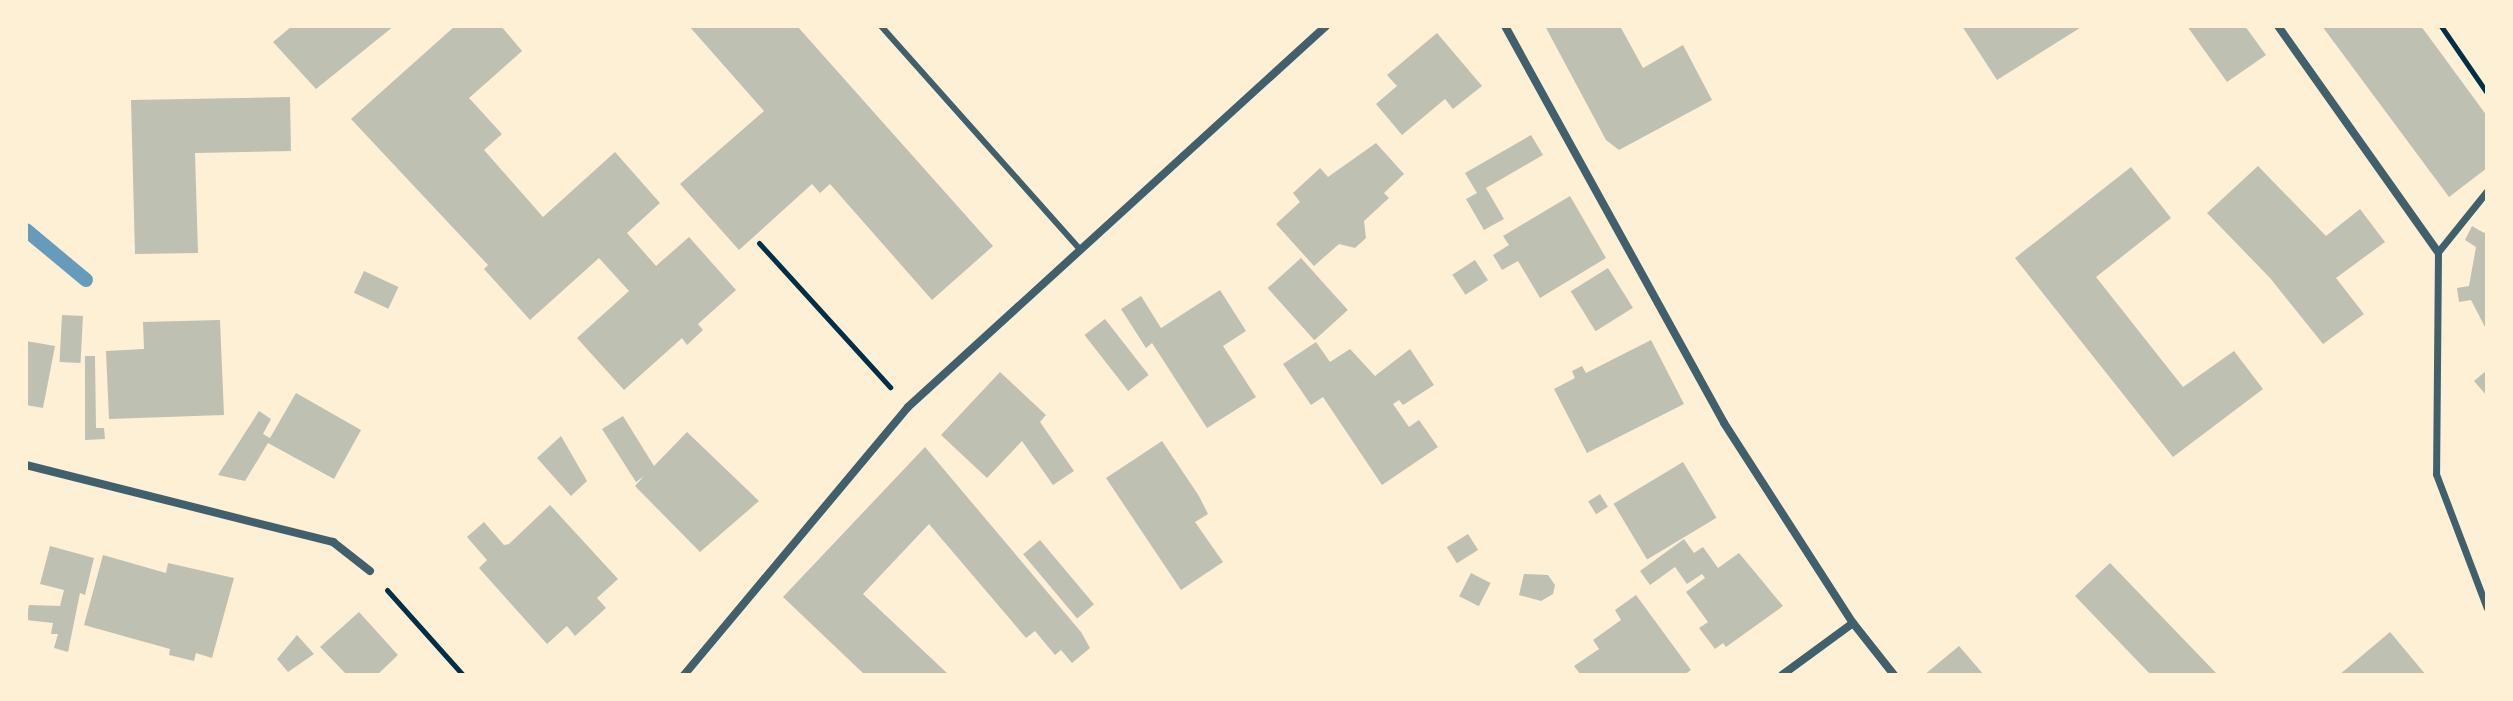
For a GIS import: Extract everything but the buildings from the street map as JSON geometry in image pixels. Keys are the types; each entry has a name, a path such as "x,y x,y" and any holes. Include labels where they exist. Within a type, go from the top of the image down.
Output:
{"street":[{"path":"684,675 865,452 908,407 1078,247 1326,26"},
{"path":"1505,26 1724,423 1853,623 1894,675"},
{"path":"2278,26 2438,252 2436,474 2487,608"},
{"path":"2438,252 2487,191"},
{"path":"26,465 333,542 370,571"},
{"path":"1782,675 1853,623"}],"lane":[{"path":"881,26 1078,247"}],"path":[{"path":"2441,26 2487,93"},
{"path":"759,243 908,407"},
{"path":"370,571 463,675"}],"waterway":[{"path":"26,230 86,280"}]}
